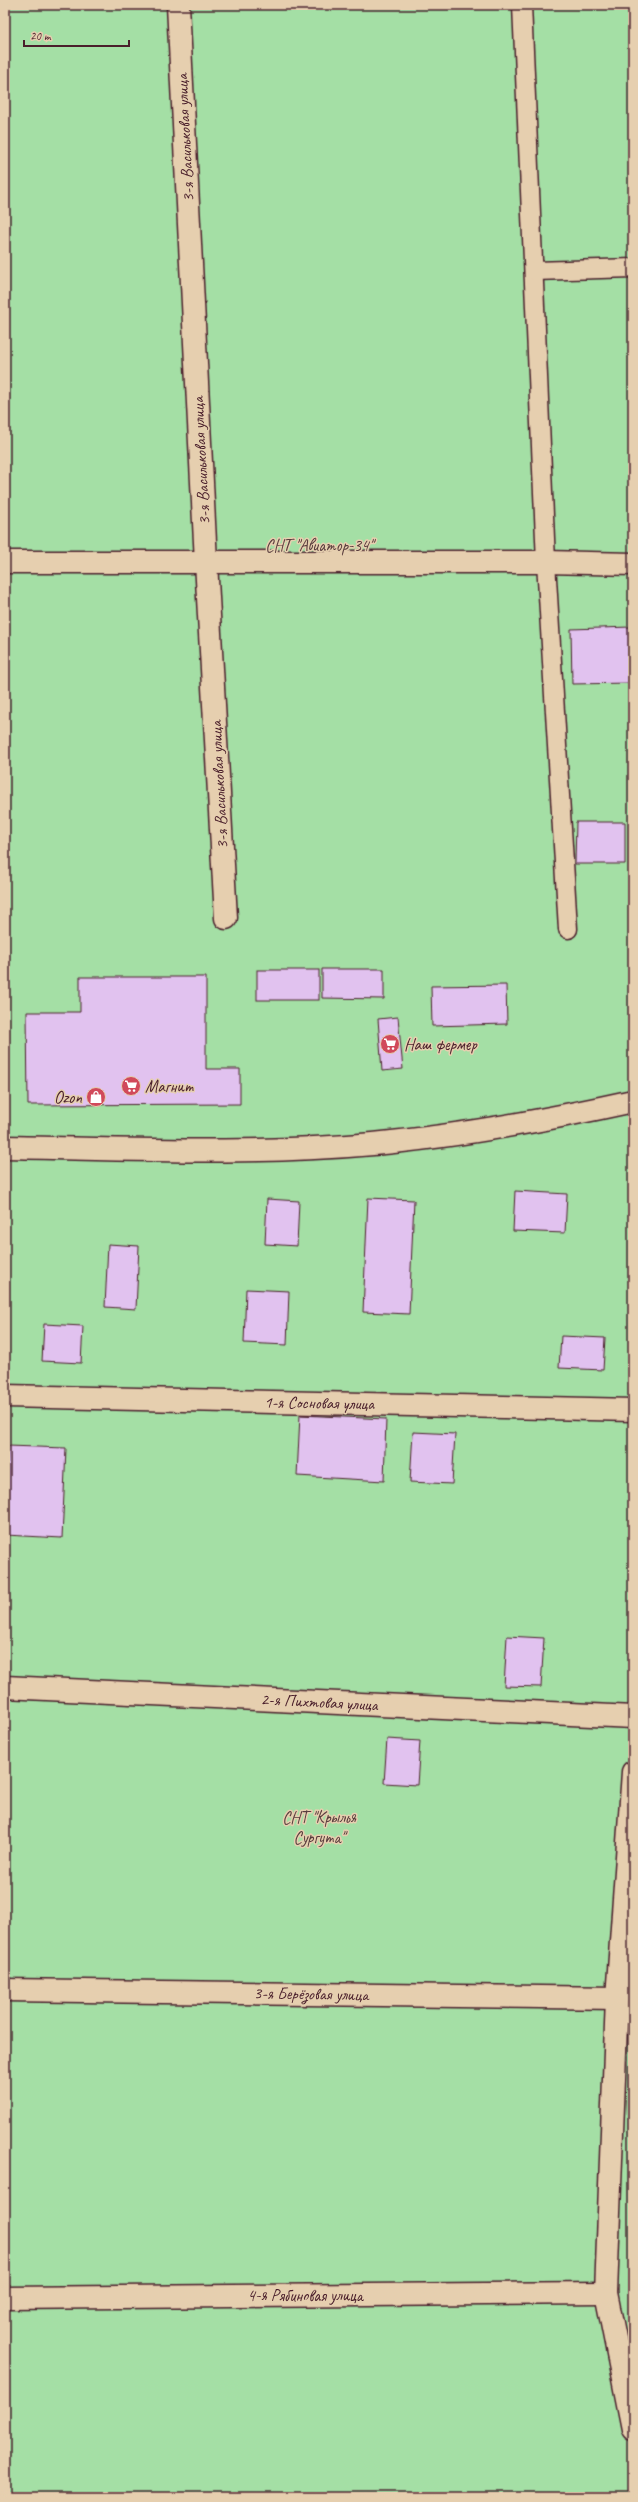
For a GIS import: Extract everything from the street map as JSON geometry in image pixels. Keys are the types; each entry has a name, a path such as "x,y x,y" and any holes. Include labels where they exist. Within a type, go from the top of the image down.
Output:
{"street":[{"name":"3-я Васильковая улица","path":"178,5 206,562 226,918"},
{"path":"5,562 546,562 633,564"},
{"path":"5,1147 242,1150 373,1144 528,1124 633,1101"},
{"name":"1-я Сосновая улица","path":"5,1396 633,1410"},
{"name":"2-я Пихтовая улица","path":"5,1687 633,1717"},
{"path":"633,1772 616,1998 606,2293 633,2429"},
{"name":"3-я Берёзовая улица","path":"5,1990 616,1998"},
{"name":"4-я Рябиновая улица","path":"5,2298 606,2293"}],"lane":[{"path":"522,5 535,271 546,562 568,929"},
{"path":"535,271 633,268"}],"green space":[{"path":"5,5 633,5 633,2497 5,2497"}],"building":[{"path":"630,627 631,683 572,684 571,629"},
{"path":"576,822 625,822 625,864 575,864"},
{"path":"322,969 384,969 384,999 322,998"},
{"path":"257,970 319,970 319,1000 257,1000"},
{"path":"80,977 206,977 206,1069 240,1069 240,1104 28,1105 27,1012 80,1012"},
{"path":"506,985 507,1024 432,1026 431,986"},
{"name":"Наш фермер","path":"398,1017 403,1069 382,1071 378,1019"},
{"path":"515,1191 567,1194 565,1233 513,1231"},
{"path":"368,1198 414,1200 409,1314 363,1312"},
{"path":"267,1199 299,1201 297,1246 265,1244"},
{"path":"108,1244 139,1246 136,1309 105,1307"},
{"path":"246,1289 289,1291 287,1345 244,1343"},
{"path":"44,1324 83,1326 81,1363 42,1361"},
{"path":"561,1336 605,1338 603,1370 559,1368"},
{"path":"300,1415 386,1419 384,1481 297,1476"},
{"path":"413,1432 455,1434 452,1484 410,1482"},
{"path":"8,1446 66,1448 62,1538 5,1535"},
{"path":"507,1636 544,1638 541,1687 504,1686"},
{"path":"387,1739 420,1741 417,1785 384,1783"}],"place":[{"name":"Наш фермер","path":"390,1044"},
{"name":"Магнит","path":"131,1086"},
{"name":"Ozon","path":"96,1097"}],"park label":[{"name":"СНТ \"Авиатор-34\"","path":"319,545"},
{"name":"CНТ \"Крылья Сургута\"","path":"319,1827"}]}
